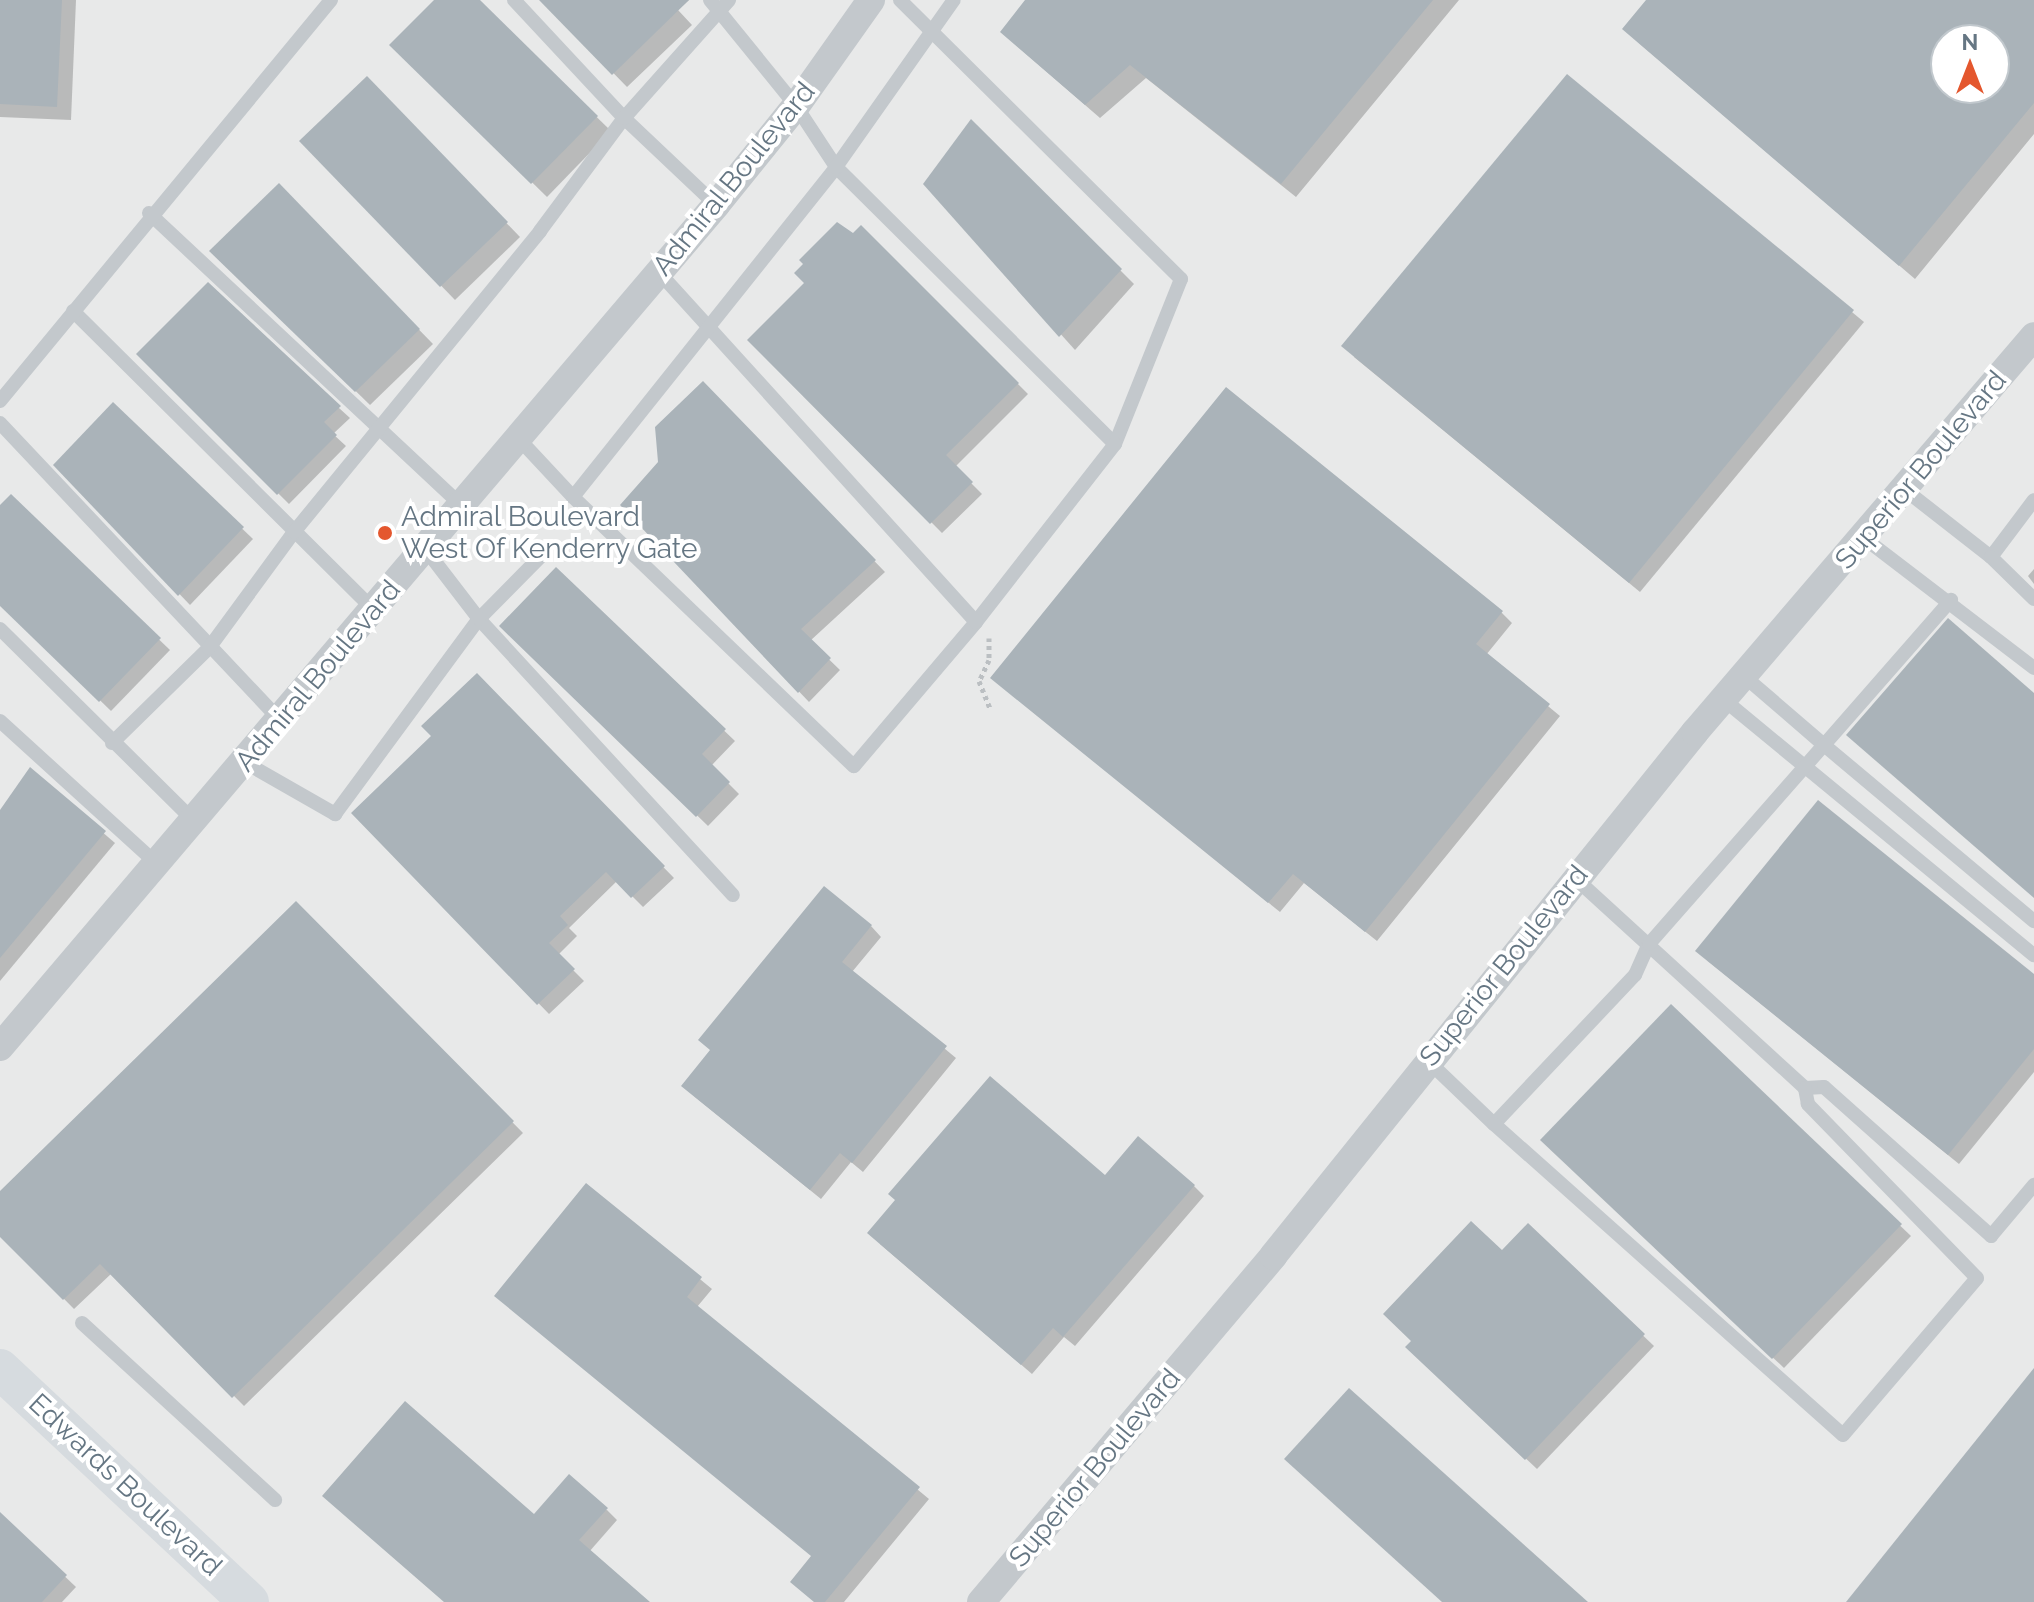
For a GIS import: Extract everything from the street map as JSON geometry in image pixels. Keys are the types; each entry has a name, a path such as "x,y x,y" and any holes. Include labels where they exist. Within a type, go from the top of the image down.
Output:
{"street":[{"name":"Admiral Boulevard","path":"0,1047 191,818 246,763 716,205 796,106 871,0"},
{"name":"Superior Boulevard","path":"981,1602 1107,1457 1723,699 2034,336"},
{"name":"Edwards Boulevard","path":"0,1369 234,1597"}],"lane":[{"path":"0,401 149,213 331,0"},
{"path":"514,0 624,118 716,205"},
{"path":"519,439 573,497 854,766 976,622 1115,444 1181,279 933,28 900,0"},
{"path":"573,497 836,167 954,0"},
{"path":"112,743 209,648 294,532 540,231 624,118 720,3 796,106 836,167 1115,444"},
{"path":"149,213 462,506"},
{"path":"659,273 976,622"},
{"path":"73,311 375,611"},
{"path":"0,423 281,721"},
{"path":"1904,489 1991,557 2034,599"},
{"path":"1991,557 2034,500"},
{"path":"1864,538 1951,600 2034,668"},
{"path":"426,550 479,619 733,895"},
{"path":"246,763 335,814 479,619 545,552"},
{"path":"1494,1124 1635,975 1649,944 1951,600"},
{"path":"0,629 191,818"},
{"path":"1745,677 2034,921"},
{"path":"1723,699 1807,765 2034,955"},
{"path":"0,721 155,862"},
{"path":"1428,1061 1494,1124 1843,1435 1977,1278 1808,1104 1805,1088 1575,878"},
{"path":"1805,1088 1824,1087 1991,1236 2034,1185"},
{"path":"82,1323 275,1500"}],"path":[{"path":"976,622 992,643 979,681 991,710"}],"shaded area":[{"path":"0,0 2034,0 2034,1602 0,1602"}],"building":[{"path":"0,0 62,0 57,107 0,104"},
{"path":"434,0 480,0 598,116 531,184 389,45"},
{"path":"539,0 689,0 612,75"},
{"path":"1025,0 1433,0 1281,184 1130,65 1085,105 1000,32"},
{"path":"1646,0 2034,0 2034,103 1899,266 1622,29"},
{"path":"1567,74 1854,310 1629,583 1341,346"},
{"path":"367,76 508,222 440,287 299,141"},
{"path":"971,119 1122,269 1059,337 923,184"},
{"path":"279,183 420,329 355,392 209,251"},
{"path":"837,222 853,233 861,225 1019,383 946,455 973,482 930,524 747,340 804,283 794,273 803,264 799,260"},
{"path":"208,282 341,406 324,422 337,435 277,495 136,354"},
{"path":"703,381 876,560 801,629 831,658 798,693 620,505 658,462 655,427"},
{"path":"1226,387 1503,611 1476,644 1550,704 1365,932 1293,874 1268,903 990,678"},
{"path":"113,402 244,527 178,596 53,465"},
{"path":"11,494 161,638 99,702 0,606 0,505"},
{"path":"556,567 726,729 702,754 730,782 696,817 499,626"},
{"path":"1948,618 2034,693 2034,898 1846,735"},
{"path":"477,673 665,866 631,898 606,872 560,916 568,925 549,943 575,969 537,1005 351,813 431,736 421,726"},
{"path":"30,767 106,831 0,958 0,810"},
{"path":"1818,800 2034,974 2034,1049 1948,1155 1695,951"},
{"path":"824,886 872,925 842,962 947,1046 852,1163 840,1153 810,1190 681,1086 710,1050 698,1040"},
{"path":"296,901 514,1121 232,1398 100,1264 63,1300 0,1237 0,1191"},
{"path":"1671,1004 1902,1224 1772,1359 1540,1140"},
{"path":"990,1076 1105,1175 1138,1136 1195,1185 1063,1337 1053,1328 1021,1365 867,1233 895,1200 888,1194"},
{"path":"586,1183 702,1277 687,1297 920,1487 825,1602 814,1602 790,1582 811,1556 494,1296"},
{"path":"1471,1221 1502,1250 1528,1223 1645,1334 1525,1460 1405,1347 1411,1341 1383,1314"},
{"path":"2034,1368 2034,1602 1846,1602"},
{"path":"1349,1388 1588,1602 1442,1602 1284,1459"},
{"path":"405,1401 534,1514 569,1474 608,1508 579,1540 650,1602 444,1602 322,1496"},
{"path":"0,1512 67,1575 42,1602 0,1602"}],"place":[{"name":"Admiral Boulevard West Of Kenderry Gate","path":"385,533"}]}
